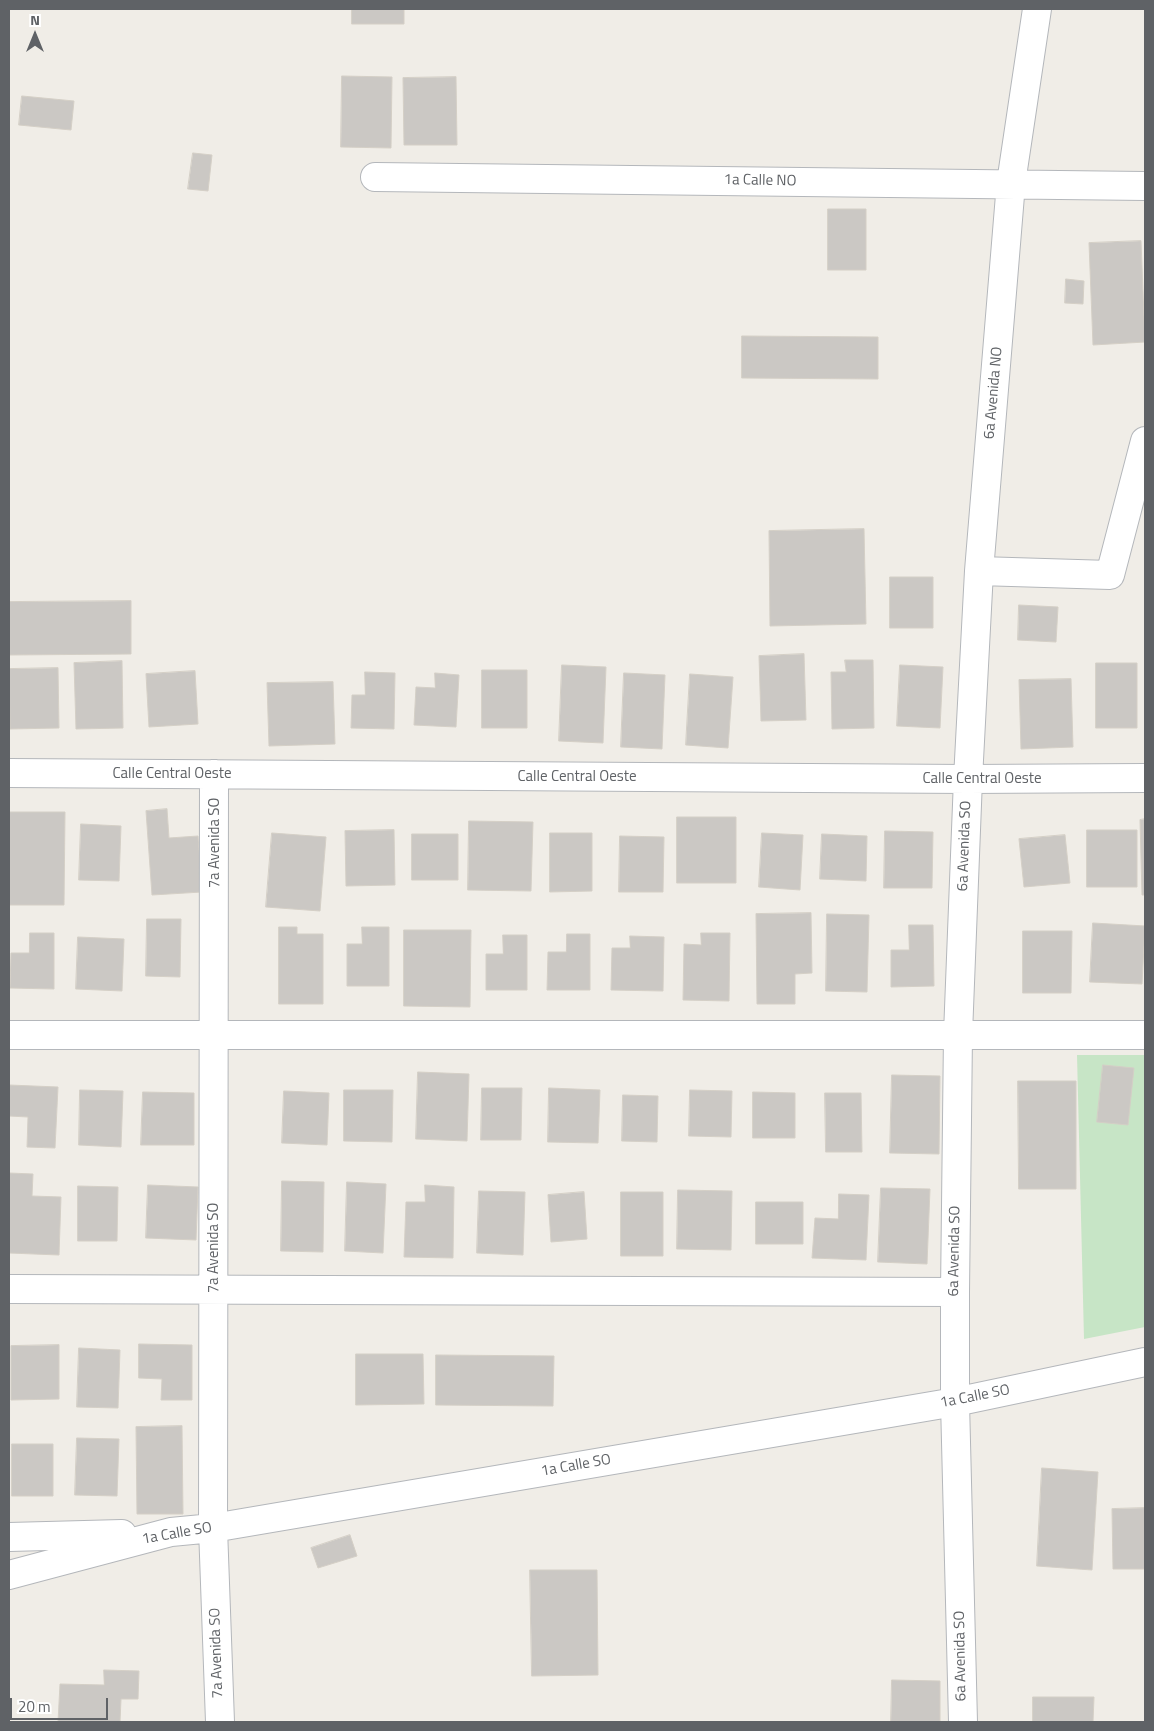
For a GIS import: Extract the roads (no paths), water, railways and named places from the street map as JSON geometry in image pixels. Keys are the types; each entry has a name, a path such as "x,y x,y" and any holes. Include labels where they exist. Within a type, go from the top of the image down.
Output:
{"street":[{"name":"6a Avenida NO","path":"968,779 979,571 1011,183 1037,9"},
{"name":"1a Calle NO","path":"374,177 1145,186"},
{"path":"979,571 1110,575 1145,441"},
{"name":"Calle Central Oeste","path":"9,773 968,779 1145,778"},
{"name":"7a Avenida SO","path":"214,774 213,1528 220,1722"},
{"name":"6a Avenida SO","path":"962,1722 955,1402 955,1292 958,1034 968,779"},
{"path":"9,1035 1145,1035"},
{"path":"9,1289 955,1292"},
{"name":"1a Calle SO","path":"9,1575 171,1532 213,1528 955,1402 1145,1362"},
{"path":"9,1537 171,1532"}]}
